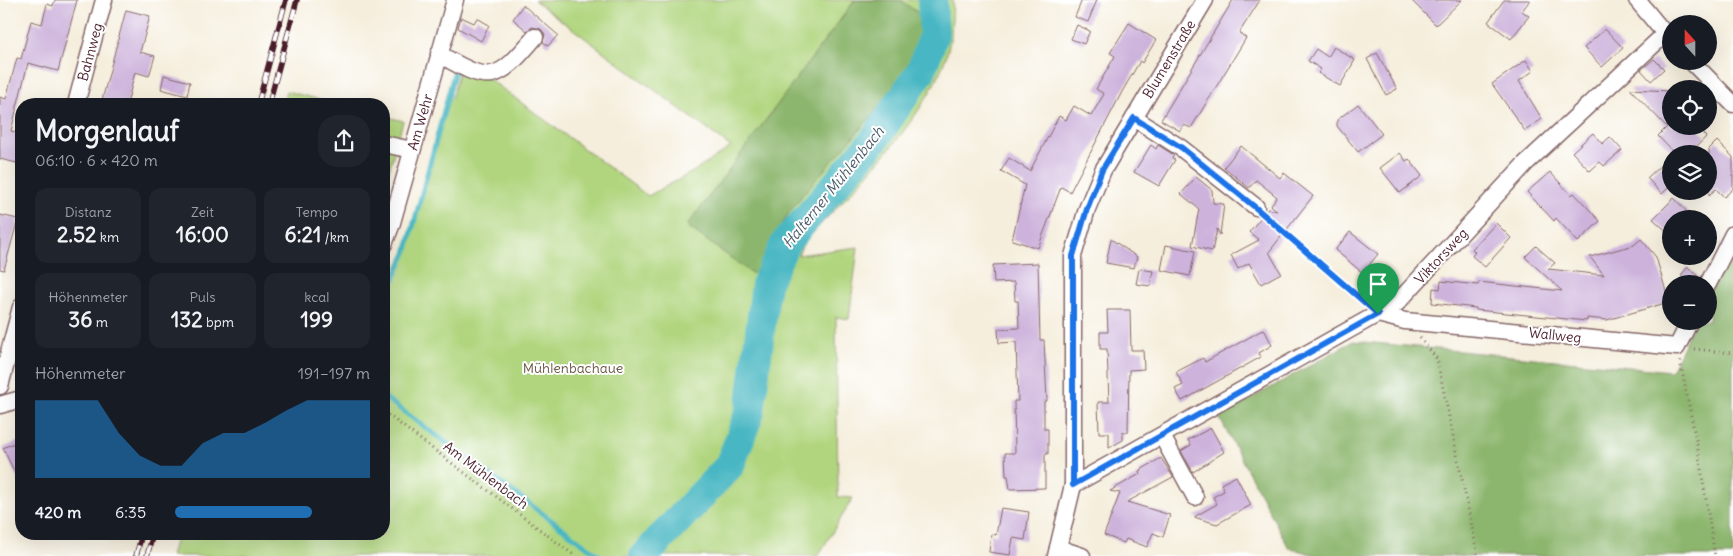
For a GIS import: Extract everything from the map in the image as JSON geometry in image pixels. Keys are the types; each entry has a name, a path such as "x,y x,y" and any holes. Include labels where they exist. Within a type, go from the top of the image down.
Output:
{"street":[{"name":"Bahnweg","path":"78,98 104,0"},
{"name":"Am Wehr","path":"390,229 456,0"},
{"name":"Blumenstraße","path":"1057,552 1073,485 1073,256 1087,209 1102,170 1204,0"},
{"path":"1637,0 1662,30"},
{"path":"439,54 472,73 487,74 501,72 514,61 535,37"},
{"name":"Viktorsweg","path":"1073,485 1397,303 1526,164 1662,42"},
{"path":"1700,70 1733,104"},
{"path":"1134,118 1182,148 1256,208"},
{"path":"390,145 412,150"},
{"path":"1712,275 1733,234"},
{"name":"Wallweg","path":"1378,314 1405,320 1677,347"},
{"path":"0,386 15,330"},
{"path":"1677,347 1686,330"},
{"path":"0,405 15,401"},
{"path":"1162,436 1195,497"},
{"path":"1057,552 1082,556"}],"path":[{"path":"1256,208 1378,314"},
{"path":"1405,320 1437,359 1478,556"},
{"path":"1715,556 1698,450 1677,347 1733,353"},
{"name":"Am Mühlenbach","path":"390,417 575,556"}],"green space":[{"name":"Mühlenbachaue","path":"534,0 953,0 951,36 946,57 936,82 904,131 864,179 804,242 798,255 858,247 849,319 836,317 838,497 853,498 818,556 171,556 175,540 390,540 390,281 407,248 446,102 452,97 462,59 648,196 698,169 731,147"},
{"path":"855,0 900,0 924,17 919,42 907,67 889,94 803,194 787,216 772,247 760,279 687,226"},
{"path":"286,91 313,98 284,98"},
{"path":"390,118 403,121 390,167"},
{"path":"1733,242 1733,556 1319,556 1289,548 1219,417 1353,341 1671,371 1691,330 1717,330 1717,276"}],"building":[{"path":"55,0 77,0 58,71 28,63 19,98 15,98 15,115 11,131 15,132 15,163 0,159 0,97 6,99 17,58 21,59 31,21 42,24 47,4 53,6"},
{"path":"1082,0 1097,0 1088,22 1075,17"},
{"path":"1233,0 1260,0 1239,33 1246,38 1191,128 1184,125 1180,131 1161,120"},
{"path":"1411,0 1462,0 1436,25"},
{"path":"1504,0 1530,0 1522,11 1529,16 1511,39 1488,22"},
{"path":"523,5 558,35 548,46 543,42 545,34 541,29 532,27 527,31 513,19"},
{"path":"126,10 150,16 140,52 155,56 149,76 135,72 128,98 103,98"},
{"path":"461,17 474,23 477,18 489,25 481,41 458,28"},
{"path":"1129,23 1156,40 1142,63 1140,61 1123,90 1070,192 1061,187 1038,248 1012,240 1025,185 1001,171 1009,158 1030,171 1059,116 1066,120 1074,106 1091,116 1104,94 1096,89 1115,56 1110,53"},
{"path":"1077,25 1090,31 1084,44 1071,39"},
{"path":"1605,29 1623,48 1602,67 1584,48"},
{"path":"1334,47 1355,60 1340,86 1318,73 1321,69 1308,61 1316,49 1328,57"},
{"path":"1377,53 1397,89 1386,95 1367,59"},
{"path":"1654,59 1663,70 1651,81 1641,70"},
{"path":"1526,60 1533,71 1519,81 1542,119 1525,131 1492,84"},
{"path":"164,75 190,82 187,96 161,89"},
{"path":"1630,89 1662,91 1662,122"},
{"path":"1358,104 1382,134 1358,152 1337,126 1337,120"},
{"path":"1662,132 1662,135 1704,135 1706,137 1698,145 1666,145 1658,136"},
{"path":"1593,133 1602,144 1610,137 1622,150 1604,166 1600,162 1590,171 1572,152"},
{"path":"1717,141 1733,157 1733,189 1724,197 1717,190 1717,145 1713,145"},
{"path":"1151,145 1156,149 1158,145 1174,155 1172,158 1175,160 1159,186 1134,172"},
{"path":"1241,146 1280,178 1284,173 1313,196 1269,252 1281,273 1261,284 1249,263 1238,269 1231,255 1259,240 1249,232 1268,209 1277,211 1271,205 1277,197 1256,180 1249,188 1224,167"},
{"path":"1400,153 1406,161 1409,159 1422,176 1400,193 1380,168"},
{"path":"1661,165 1662,194 1647,178"},
{"path":"1550,172 1571,195 1574,193 1600,221 1578,242 1556,218 1554,221 1527,192"},
{"path":"1196,177 1212,190 1213,203 1224,204 1220,235 1217,229 1212,251 1192,246 1199,209 1181,194"},
{"path":"1672,200 1676,200 1685,210 1662,210"},
{"path":"1662,210 1662,227 1653,219"},
{"path":"0,215 15,218 15,230 4,270 0,269"},
{"path":"1496,223 1511,238 1485,267 1472,256 1475,252 1472,249"},
{"path":"1350,232 1378,254 1363,273 1335,250"},
{"path":"1111,239 1137,257 1134,268 1106,263"},
{"path":"1641,239 1656,257 1662,278 1662,304 1607,320 1587,318 1587,321 1476,310 1476,308 1432,303 1433,288 1440,289 1441,281 1478,285 1479,282 1562,291 1525,257 1536,246 1555,263 1548,269 1604,275 1590,257 1634,245"},
{"path":"1166,245 1195,251 1190,276 1161,270"},
{"path":"1038,263 1040,340 1044,340 1047,401 1044,401 1044,429 1048,429 1048,454 1045,454 1045,488 1010,489 1008,476 1006,476 1005,453 1015,453 1014,401 1018,401 1016,342 999,343 998,329 1019,328 1018,301 1015,301 1014,282 994,283 993,265"},
{"path":"1688,267 1697,275 1682,275"},
{"path":"1139,269 1153,271 1150,286 1136,284"},
{"path":"1107,310 1130,310 1131,350 1143,350 1144,369 1129,370 1128,432 1123,432 1123,440 1109,448 1109,433 1099,433 1098,402 1109,402 1107,349 1100,349 1100,332 1108,332"},
{"path":"1264,329 1272,345 1259,353 1261,357 1182,401 1175,389 1183,385 1176,372 1203,358 1205,362"},
{"path":"1211,428 1224,452 1193,472 1181,451 1191,445 1188,440"},
{"path":"15,443 15,473 3,448"},
{"path":"1161,458 1173,477 1127,502 1170,515 1163,537 1153,533 1147,547 1126,539 1124,543 1104,535 1120,493 1110,491 1140,474 1139,471"},
{"path":"1236,476 1251,505 1217,524 1194,517 1217,504 1213,497 1224,491 1221,484"},
{"path":"1001,508 1029,512 1025,540 1013,538 1010,555 989,552 991,534 996,535"}],"waterway":[{"name":"Halterner Mühlenbach","path":"644,556 730,465 750,411 766,284 786,242 874,140 921,71 934,34 932,0"},
{"path":"390,287 406,253 456,66"},
{"path":"390,401 600,556"}],"railway":[{"path":"260,98 286,0"},
{"path":"271,98 297,0"},
{"path":"136,556 140,540"},
{"path":"147,556 151,540"}],"route":[{"path":"1134,118 1182,148 1256,208 1378,314 1073,485 1073,256 1087,209 1102,170 1134,118"}]}
